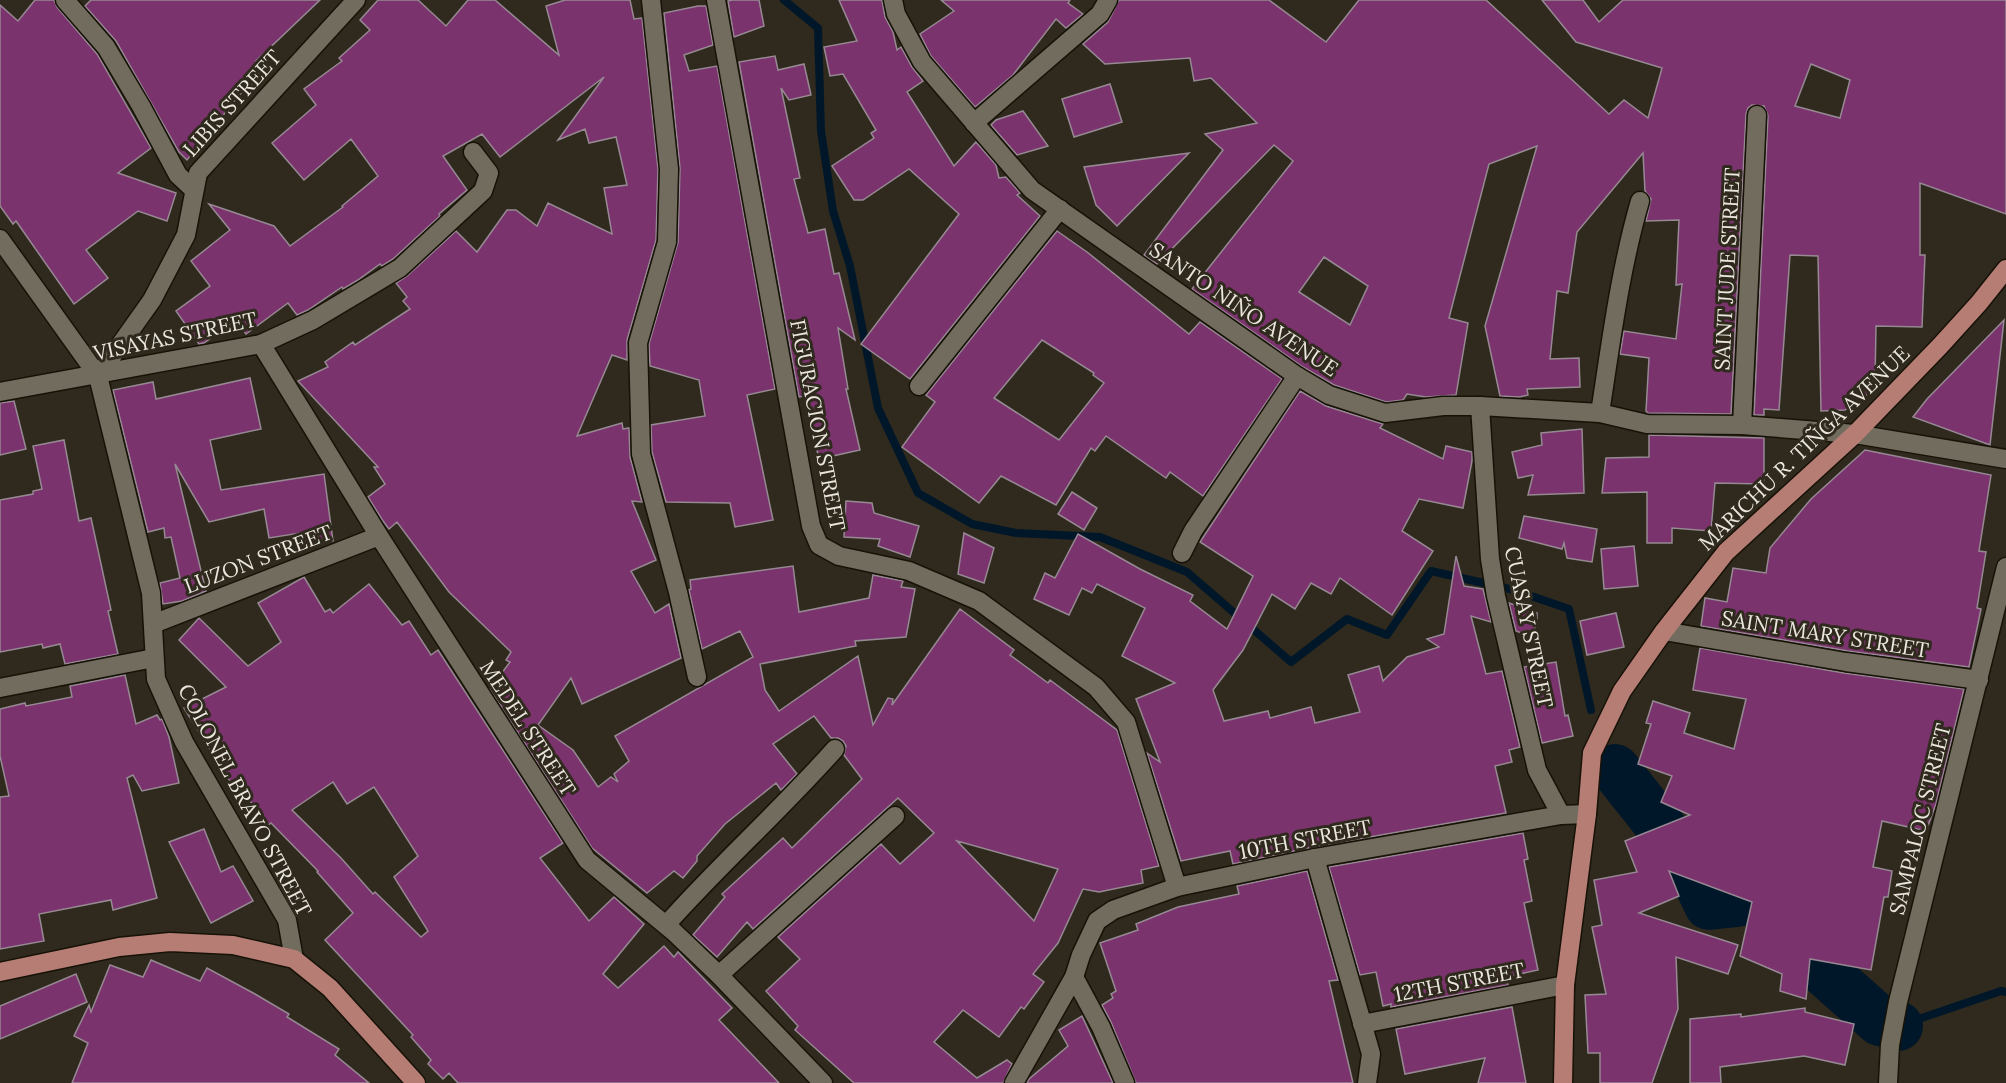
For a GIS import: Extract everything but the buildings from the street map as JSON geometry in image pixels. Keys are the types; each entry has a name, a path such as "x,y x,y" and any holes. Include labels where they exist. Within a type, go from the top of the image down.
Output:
{"main road":[{"name":"MARICHU R. TIÑGA AVENUE","path":"1563,1083 1565,984 1587,814 1592,753 1622,691 1664,631 1726,552 1855,434 1940,346 2006,269"},
{"path":"0,972 119,947 170,942 233,945 294,959 330,988 416,1083"}],"street":[{"path":"65,0 106,47 178,175 194,190"},
{"name":"LIBIS STREET","path":"98,376 152,300 182,244 186,235 198,173 356,0"},
{"path":"651,0 669,169 667,242 638,343 641,454 678,592 697,677"},
{"name":"FIGURACION STREET","path":"716,0 811,526 819,545 838,556 909,571 979,601 1096,687 1126,722 1177,887"},
{"name":"SANTO NIÑO AVENUE","path":"894,0 896,14 922,62 1032,190 1297,376 1329,395 1385,413 1443,406 1600,413 1647,424 1742,425 1855,434 2006,459"},
{"path":"974,123 1100,14 1108,0"},
{"name":"SAINT JUDE STREET","path":"1742,425 1757,115"},
{"name":"VISAYAS STREET","path":"0,392 98,376 261,344 313,320 400,268 483,191 489,173 473,152"},
{"path":"1600,413 1623,269 1640,201"},
{"path":"919,386 1060,209"},
{"name":"COLONEL BRAVO STREET","path":"0,239 98,376 151,593 156,679 184,742 287,920 294,959"},
{"name":"MEDEL STREET","path":"261,344 380,536 587,860 666,925 719,975 823,1083"},
{"path":"1182,553 1193,531 1297,376"},
{"name":"CUASAY STREET","path":"1480,406 1490,559 1496,596 1537,770 1561,815"},
{"name":"LUZON STREET","path":"153,624 380,536"},
{"name":"SAMPALOC STREET","path":"1888,1083 1890,1045 1898,1002 2006,567"},
{"name":"SAINT MARY STREET","path":"1664,631 1846,662 1979,680"},
{"path":"0,688 154,658"},
{"path":"666,925 698,889 800,789 835,749"},
{"name":"10TH STREET","path":"1014,1083 1074,977 1081,955 1097,921 1113,910 1177,887 1316,858 1561,815 1587,814"},
{"path":"719,975 895,816"},
{"path":"1316,858 1371,1054 1367,1083"},
{"path":"1074,977 1101,1027 1125,1083"},
{"name":"12TH STREET","path":"1362,1024 1565,984"}],"waterway":[{"path":"784,0 818,28 821,131 833,211 850,266 878,408 918,493 972,524 1016,533 1100,537 1187,572 1291,662 1347,619 1387,635 1431,571 1514,590 1569,609 1591,710"},
{"path":"1615,769 1688,861 1709,905 1737,902 1770,878 1790,877 1808,897 1819,943 1817,965 1880,1021 1898,1026"},
{"path":"1898,1026 2001,991 2006,992"}]}
